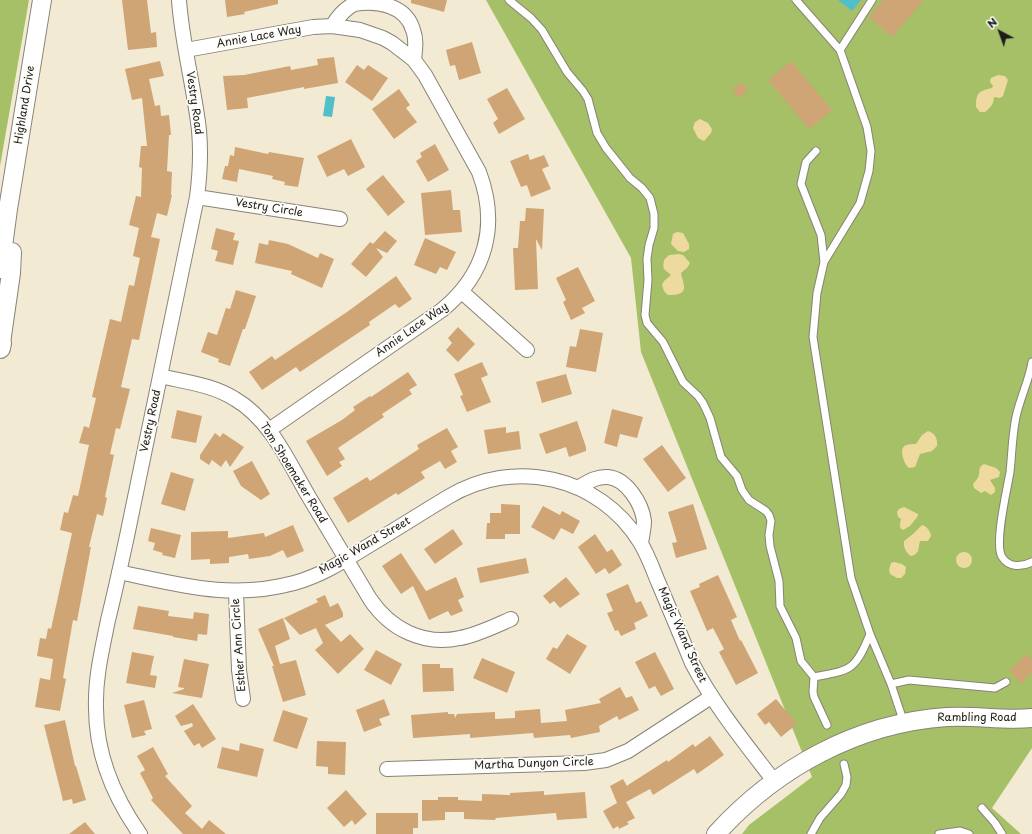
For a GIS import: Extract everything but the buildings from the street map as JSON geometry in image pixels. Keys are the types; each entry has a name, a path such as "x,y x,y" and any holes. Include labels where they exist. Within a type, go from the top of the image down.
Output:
{"street":[{"name":"Highland Drive","path":"0,268 8,209 42,0"},
{"name":"Vestry Road","path":"140,834 123,808 107,772 99,738 96,709 98,667 197,197 201,153 200,137 179,0"},
{"path":"332,26 339,16 354,4 361,1 370,0 387,2 403,12 414,30 416,42 414,60"},
{"name":"Annie Lace Way","path":"186,50 313,27 332,26 360,30 378,36 392,43 414,60 425,75 476,167 484,186 487,199 488,226 486,241 477,268 462,292 442,310 269,430"},
{"name":"Vestry Circle","path":"197,197 340,219"},
{"name":"Highland Drive","path":"0,345 11,273 12,239 8,209"},
{"path":"462,292 527,350"},
{"name":"Tom Shoemaker Road","path":"160,376 212,388 225,393 248,408 269,430 376,609 393,624 413,635 436,640 460,638 511,619"},
{"name":"Magic Wand Street","path":"119,572 188,587 211,590 236,592 266,589 295,582 324,572 449,496 475,484 502,477 531,476 552,479 579,487 595,496 617,513 641,543 692,663 711,697 774,781"},
{"path":"579,487 599,478 608,477 616,479 624,484 641,510 644,522 641,543"},
{"name":"Esther Ann Circle","path":"236,592 239,670 242,699"},
{"name":"Martha Dunyon Circle","path":"387,769 596,762 628,751 711,697"},
{"name":"Rambling Road","path":"716,834 741,808 774,781 800,764 833,747 864,734 904,723 948,717 1032,718"}],"lane":[{"path":"509,0 531,18 542,30 567,72 583,91 588,100 597,132 606,148 630,178 642,188 650,198 654,214 654,228 647,259 648,280 645,315 648,323 662,342 683,382 704,404 710,418 721,457 738,476 742,490 749,500 766,511 769,515 771,521 769,535 770,546 779,581 780,606 796,638 801,661 814,677 814,697 827,725"},
{"path":"796,0 840,50 867,126 871,151 869,171 860,203 824,262 817,293 813,337 851,578 870,634 891,684 904,723"},
{"path":"840,50 872,0"},
{"path":"816,151 806,162 801,184 821,235 824,262"},
{"path":"1032,362 1028,384 1016,416 1013,432 1010,472 1000,532 999,548 1001,556 1012,566 1019,566 1032,562"},
{"path":"814,677 840,672 854,665 862,653 870,634"},
{"path":"891,684 909,680 995,688 1006,682"},
{"path":"811,834 820,818 840,794 846,784 847,776 844,764"},
{"path":"982,808 1002,834"},
{"path":"939,834 960,831 969,834"}],"green space":[{"path":"0,0 29,0 0,166"},
{"path":"486,0 1032,0 1032,748 992,808 1021,834 742,834 749,825 812,777 641,352 631,258"}],"sand":[{"path":"998,75 1005,76 1008,80 1003,96 1000,98 994,97 990,107 985,112 980,112 976,107 978,95 981,91 992,88 993,86 990,82 991,78"},
{"path":"700,119 708,123 712,129 711,133 704,141 698,138 693,128 695,122"},
{"path":"677,232 683,233 689,244 689,249 684,252 678,251 671,244 673,234"},
{"path":"669,255 683,255 690,263 681,273 684,289 680,294 668,295 664,291 662,285 671,275 664,268 664,260"},
{"path":"928,431 936,437 937,446 932,451 920,454 915,467 909,468 905,463 902,449 906,445 916,444 922,435"},
{"path":"984,464 996,468 1000,472 999,477 990,480 995,488 995,492 991,495 985,491 981,493 974,488 973,484 979,476 980,467"},
{"path":"904,507 918,514 918,516 910,526 903,530 900,527 901,519 898,517 897,512 899,509"},
{"path":"923,525 926,527 931,536 928,541 920,541 916,554 911,556 905,550 904,541"},
{"path":"964,552 971,557 972,560 967,567 964,568 957,563 956,560 961,553"},
{"path":"894,562 902,564 906,567 905,574 901,578 897,578 890,574 889,570 891,563"}],"water":[{"path":"838,0 861,0 852,11"},
{"path":"326,96 335,97 332,117 323,116"}]}
